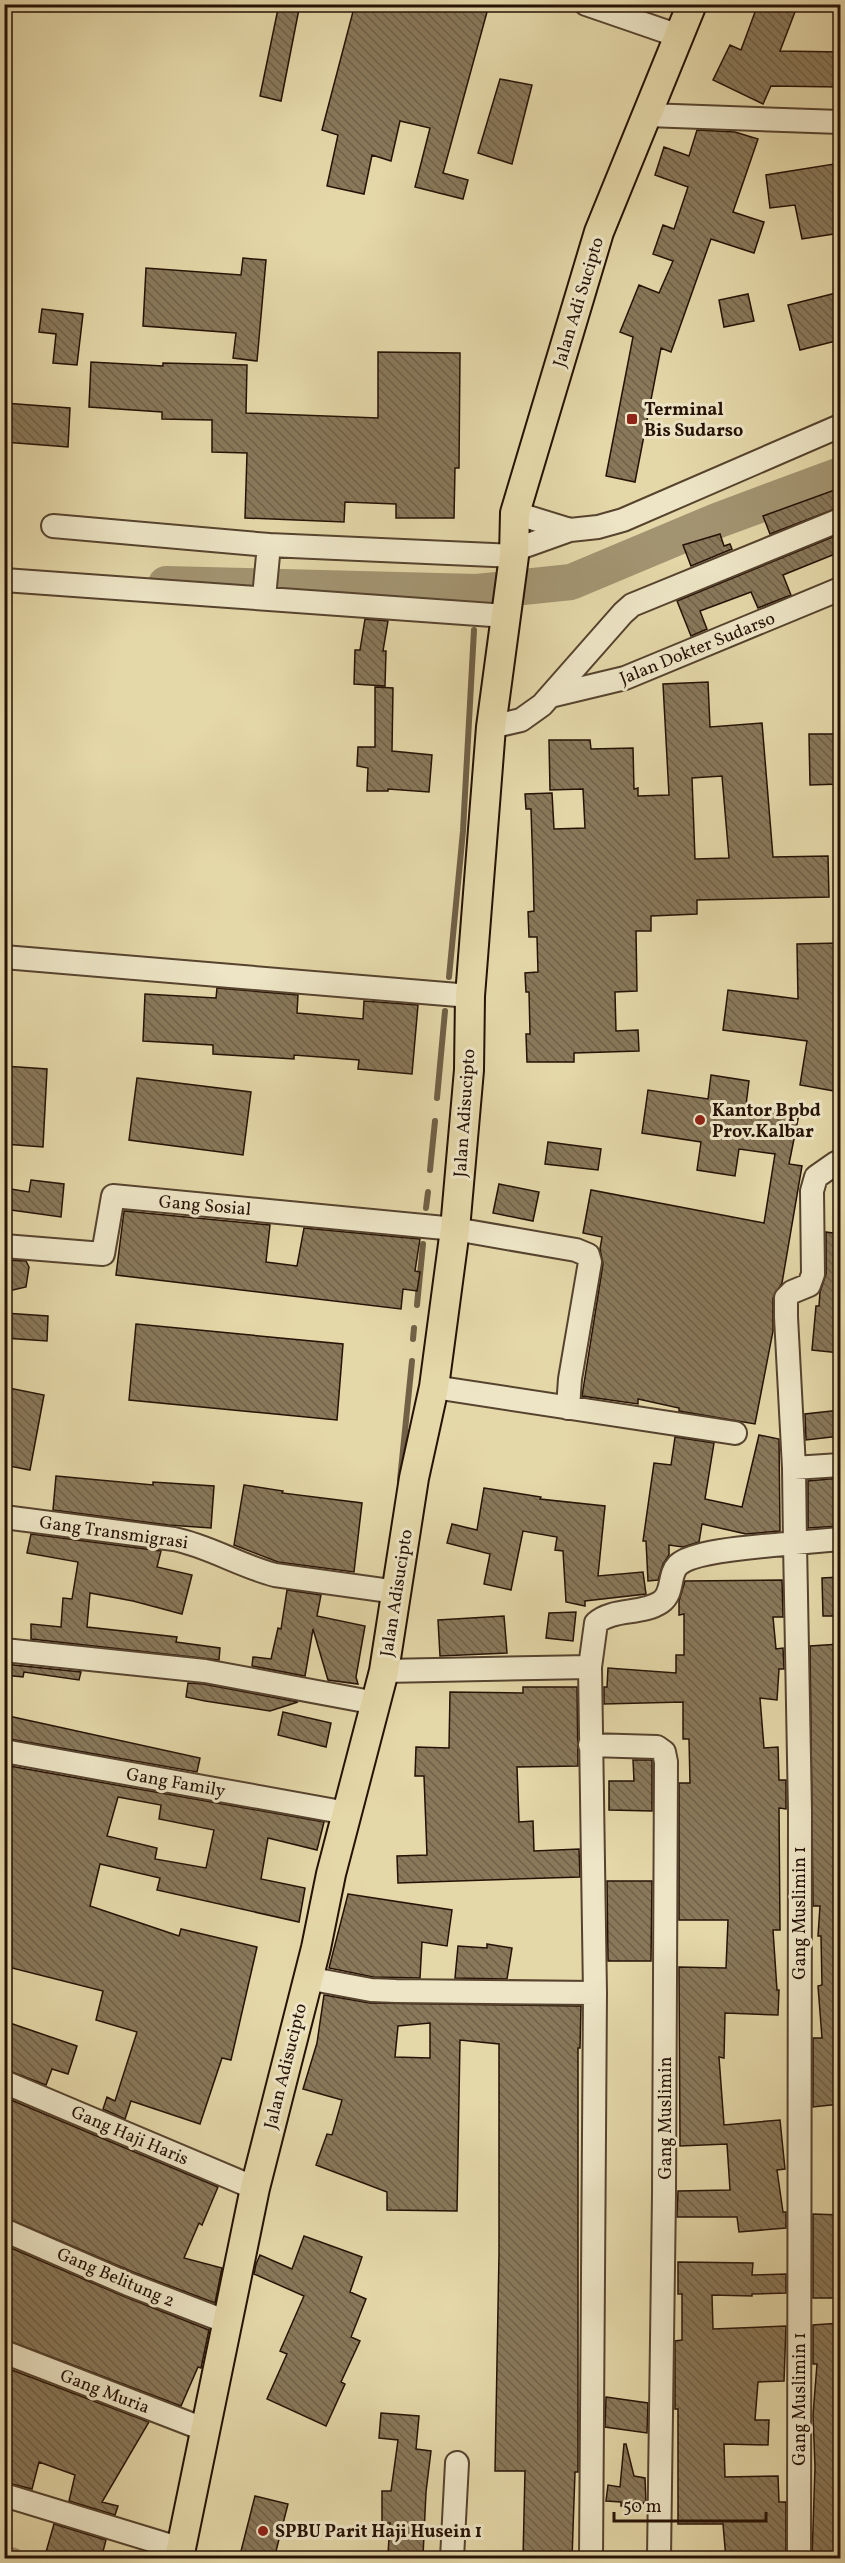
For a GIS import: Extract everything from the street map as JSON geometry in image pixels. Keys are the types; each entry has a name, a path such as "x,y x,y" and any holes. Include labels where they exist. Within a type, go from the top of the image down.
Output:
{"main road":[{"name":"Jalan Adi Sucipto","path":"510,583 515,513 599,232 693,4"},
{"name":"Jalan Adisucipto","path":"180,2554 255,2188 384,1671 414,1478 434,1387 454,1229 469,1070 470,996 491,727 510,583"}],"street":[{"path":"586,4 679,36"},
{"path":"647,115 840,122"},
{"path":"515,513 570,530 598,527 622,519 840,426"},
{"path":"491,727 530,715 632,605 840,520"},
{"path":"53,526 510,583"},
{"path":"4,580 264,597 510,583 570,530"},
{"path":"264,597 268,554"},
{"name":"Jalan Dokter Sudarso","path":"550,696 625,678 840,589"},
{"path":"4,957 470,996"},
{"name":"Gang Muslimin 1","path":"799,2559 800,1811 794,1468 786,1298 792,1292 809,1285 813,1274 812,1191 816,1178 836,1163 840,1164"},
{"name":"Gang Sosial","path":"4,1246 103,1254 113,1196 454,1229"},
{"path":"454,1229 588,1255 590,1262 570,1379 568,1408"},
{"path":"434,1387 735,1433"},
{"path":"794,1468 840,1465"},
{"name":"Gang Transmigrasi","path":"4,1516 174,1539 196,1544 255,1570 275,1575 397,1592"},
{"path":"591,2559 595,1993 590,1667 596,1623 604,1618 644,1609 661,1602 668,1594 676,1567 684,1561 704,1554 840,1539"},
{"path":"4,1650 205,1671 375,1703"},
{"path":"384,1671 590,1667"},
{"name":"Gang Muslimin","path":"590,1745 657,1747 663,1752 666,1762 659,2559"},
{"name":"Gang Family","path":"4,1751 347,1813"},
{"path":"307,1978 371,1990 595,1993"},
{"name":"Gang Haji Haris","path":"4,2082 255,2188"},
{"name":"Gang Belitung 2","path":"4,2230 128,2284 227,2322"},
{"name":"Gang Muria","path":"4,2352 206,2430"},
{"path":"452,2559 457,2463"},
{"path":"4,2495 180,2554"}],"building":[{"path":"279,4 300,4 281,101 260,96"},
{"path":"355,4 460,4 487,12 443,173 468,180 463,199 415,187 430,128 400,121 391,161 372,155 364,194 327,186 338,135 322,130"},
{"path":"758,4 798,4 780,51 840,52 840,87 771,86 763,104 713,80 730,45 741,50"},
{"path":"500,79 532,85 512,164 478,153"},
{"path":"697,130 735,132 758,139 733,212 764,222 754,253 711,239 671,352 661,348 635,482 606,476 633,337 620,332 639,285 659,293 673,261 653,254 663,225 674,229 688,187 655,175 664,147 689,156"},
{"path":"834,164 840,209 840,233 802,239 795,205 770,208 766,175"},
{"path":"243,258 266,260 257,361 233,358 236,333 143,326 146,268 241,275"},
{"path":"840,292 840,340 800,350 788,305"},
{"path":"748,294 754,321 724,327 719,300"},
{"path":"42,309 83,314 77,365 53,363 56,334 39,332"},
{"path":"378,352 460,353 459,468 455,468 454,518 396,518 396,504 345,502 344,522 245,518 247,453 212,452 212,420 162,419 162,412 89,407 91,362 163,366 163,363 247,365 246,413 378,418"},
{"path":"4,403 70,408 68,447 4,442"},
{"path":"840,488 840,507 770,534 763,516"},
{"path":"720,534 724,546 730,544 732,549 691,566 683,545"},
{"path":"840,534 840,552 783,575 791,595 758,608 751,592 700,611 707,629 691,636 677,601"},
{"path":"365,619 388,621 383,651 386,651 385,686 354,684 355,650 360,650"},
{"path":"708,682 710,727 762,723 773,857 828,856 829,897 697,900 697,914 651,916 651,931 636,931 637,991 615,992 616,1031 638,1030 639,1051 574,1053 574,1062 527,1062 526,1034 530,1034 529,992 526,992 525,973 538,972 537,937 529,937 528,912 534,911 533,868 531,809 526,809 525,794 552,793 554,829 585,828 583,789 550,790 549,740 590,740 591,749 633,748 634,789 638,788 638,796 669,795 663,684","holes":["722,776 729,858 695,859 692,778"]},
{"path":"375,687 393,688 392,751 432,755 429,792 388,789 388,791 367,791 368,768 357,766 358,747 375,747"},
{"path":"809,734 840,734 840,784 810,785"},
{"path":"840,943 840,1092 800,1085 807,1041 723,1030 728,990 798,999 797,944"},
{"path":"217,988 298,995 297,1013 363,1019 364,1001 418,1005 412,1074 358,1069 359,1060 294,1055 294,1059 213,1054 213,1045 143,1041 145,994 216,998"},
{"path":"4,1066 47,1069 43,1147 4,1144"},
{"path":"711,1075 749,1081 746,1105 799,1114 789,1164 802,1166 782,1283 773,1298 773,1331 755,1424 679,1411 679,1408 638,1399 638,1404 582,1396 603,1264 600,1249 602,1237 583,1233 591,1190 764,1223 775,1154 739,1149 735,1176 697,1170 701,1142 642,1133 648,1090 708,1099"},
{"path":"137,1078 251,1092 243,1155 129,1140"},
{"path":"548,1142 601,1149 598,1170 545,1164"},
{"path":"31,1180 64,1184 61,1217 4,1209 4,1188 29,1192"},
{"path":"499,1184 539,1192 533,1221 493,1213"},
{"path":"124,1211 270,1225 266,1262 297,1266 304,1228 420,1239 415,1271 420,1272 417,1291 403,1289 401,1309 116,1275"},
{"path":"826,1232 840,1234 840,1353 812,1350 816,1306 819,1306 820,1292 826,1274"},
{"path":"4,1260 26,1261 29,1267 26,1287 4,1292"},
{"path":"4,1313 48,1316 47,1341 4,1338"},
{"path":"136,1324 343,1344 337,1420 129,1400"},
{"path":"4,1387 44,1395 30,1470 4,1465"},
{"path":"840,1410 840,1436 806,1440 805,1414"},
{"path":"759,1435 779,1439 780,1531 746,1534 702,1524 699,1542 683,1547 669,1545 669,1555 663,1564 658,1580 648,1581 646,1541 643,1541 654,1463 671,1465 675,1437 714,1443 705,1499 742,1507"},
{"path":"56,1476 153,1485 153,1482 214,1486 211,1528 168,1525 53,1510"},
{"path":"840,1478 840,1526 808,1528 808,1481"},
{"path":"244,1485 283,1491 282,1493 362,1503 354,1572 278,1562 234,1545"},
{"path":"484,1488 541,1497 540,1499 605,1506 598,1576 643,1572 646,1594 585,1601 585,1606 566,1602 563,1551 555,1550 557,1537 523,1531 511,1590 484,1584 490,1554 447,1543 452,1524 477,1530"},
{"path":"31,1534 161,1551 157,1567 192,1575 182,1614 90,1593 87,1627 177,1637 176,1642 220,1648 219,1660 31,1639 31,1624 61,1627 63,1598 72,1599 78,1562 27,1553"},
{"path":"840,1577 840,1616 823,1616 822,1578"},
{"path":"782,1580 783,1617 773,1617 776,1649 783,1648 784,1669 779,1669 777,1700 760,1698 764,1748 778,1747 779,1780 786,1780 786,1809 779,1808 780,1930 773,1930 777,1990 779,1990 778,2015 725,2013 724,2058 719,2057 724,2125 780,2120 785,2169 777,2170 783,2212 786,2212 786,2228 739,2232 737,2217 677,2217 678,2191 730,2190 727,2144 680,2146 679,1967 726,1968 728,1920 679,1920 679,1783 690,1783 689,1739 683,1739 683,1702 604,1704 604,1687 607,1687 608,1668 676,1673 676,1655 684,1655 684,1614 679,1615 679,1601 685,1581"},
{"path":"287,1590 321,1595 317,1616 365,1626 356,1677 358,1684 328,1680 313,1629 305,1676 252,1666 253,1657 271,1659 278,1628 281,1629"},
{"path":"576,1612 573,1641 546,1638 549,1613"},
{"path":"504,1616 507,1653 440,1656 438,1620"},
{"path":"840,1644 840,2104 813,2107 813,2038 822,2038 818,1986 822,1985 821,1936 818,1936 820,1906 813,1906 810,1646"},
{"path":"4,1664 81,1672 79,1680 24,1672 23,1677 4,1675"},
{"path":"188,1683 298,1702 270,1711 205,1701 186,1697"},
{"path":"523,1687 577,1687 578,1766 517,1767 519,1822 533,1821 534,1851 579,1849 580,1877 398,1883 397,1856 427,1855 424,1776 415,1776 416,1747 449,1748 450,1692 523,1693"},
{"path":"283,1712 331,1723 326,1747 278,1735"},
{"path":"4,1715 200,1758 197,1772 4,1738"},
{"path":"633,1760 652,1760 652,1811 609,1810 609,1781 634,1781"},
{"path":"4,1765 324,1822 317,1850 268,1838 261,1879 305,1888 299,1922 157,1890 160,1878 100,1864 90,1906 179,1936 181,1929 257,1947 231,2060 222,2058 200,2124 131,2101 125,2119 103,2109 107,2097 115,2101 137,2032 96,2020 103,1991 4,1966","holes":["118,1797 161,1805 159,1819 214,1830 206,1868 155,1859 157,1848 107,1836"]},
{"path":"607,1881 652,1881 651,1961 608,1961"},
{"path":"348,1894 452,1910 447,1946 422,1942 420,1978 373,1977 329,1968"},
{"path":"487,1944 512,1948 507,1979 455,1978 458,1946 487,1948"},
{"path":"324,1995 370,2003 581,2006 580,2048 578,2048 578,2472 575,2472 572,2559 523,2559 525,2471 495,2471 499,2254 499,2044 460,2040 457,2211 387,2210 387,2192 316,2165 327,2134 332,2135 342,2100 303,2089 317,2043","holes":["430,2023 430,2058 395,2057 398,2026"]},
{"path":"4,2021 77,2046 68,2074 52,2069 46,2085 4,2069"},
{"path":"4,2097 218,2187 202,2225 199,2223 184,2258 222,2268 215,2303 133,2272 4,2217"},
{"path":"813,2214 840,2215 840,2298 813,2298"},
{"path":"304,2236 362,2257 350,2292 366,2299 351,2337 360,2341 341,2382 345,2384 326,2426 267,2399 287,2354 280,2351 304,2296 254,2274 256,2264 260,2255 292,2269"},
{"path":"4,2245 209,2330 201,2368 198,2367 181,2406 4,2339"},
{"path":"678,2262 753,2263 752,2275 786,2274 786,2293 752,2294 752,2296 712,2295 713,2329 786,2326 784,2381 758,2382 755,2420 769,2420 768,2445 724,2444 725,2477 778,2476 779,2502 786,2502 786,2559 726,2559 723,2524 678,2524 678,2409 675,2409 675,2341 682,2340 682,2294 678,2294"},
{"path":"840,2323 840,2559 812,2559 815,2467 813,2415 817,2364 813,2364 813,2325"},
{"path":"4,2367 149,2422 102,2502 118,2506 115,2515 69,2501 75,2475 39,2462 32,2489 4,2482"},
{"path":"606,2397 648,2403 647,2433 605,2427"},
{"path":"381,2413 419,2416 416,2449 431,2451 426,2492 423,2556 388,2554 390,2523 382,2523 382,2491 391,2491 398,2440 379,2438"},
{"path":"624,2444 626,2444 634,2476 645,2478 646,2502 641,2507 621,2506 621,2502 606,2501 608,2485 620,2487"},
{"name":"SPBU Parit Haji Husein 1","path":"255,2496 288,2504 274,2559 239,2559"},
{"path":"54,2524 106,2540 101,2559 44,2559"}],"waterway":[{"path":"166,584 477,592 571,582 719,520 840,475"},
{"path":"449,977 463,831 474,630"},
{"path":"437,1098 445,1011"},
{"path":"430,1170 435,1121"},
{"path":"426,1208 428,1192"},
{"path":"417,1305 423,1244"},
{"path":"413,1339 414,1328"},
{"path":"400,1480 412,1361"},
{"path":"4,2556 13,2558"}],"place":[{"name":"Terminal Bis Sudarso","path":"632,419"},
{"name":"Kantor Bpbd Prov.Kalbar","path":"700,1120"},
{"name":"SPBU Parit Haji Husein 1","path":"263,2531"}]}
